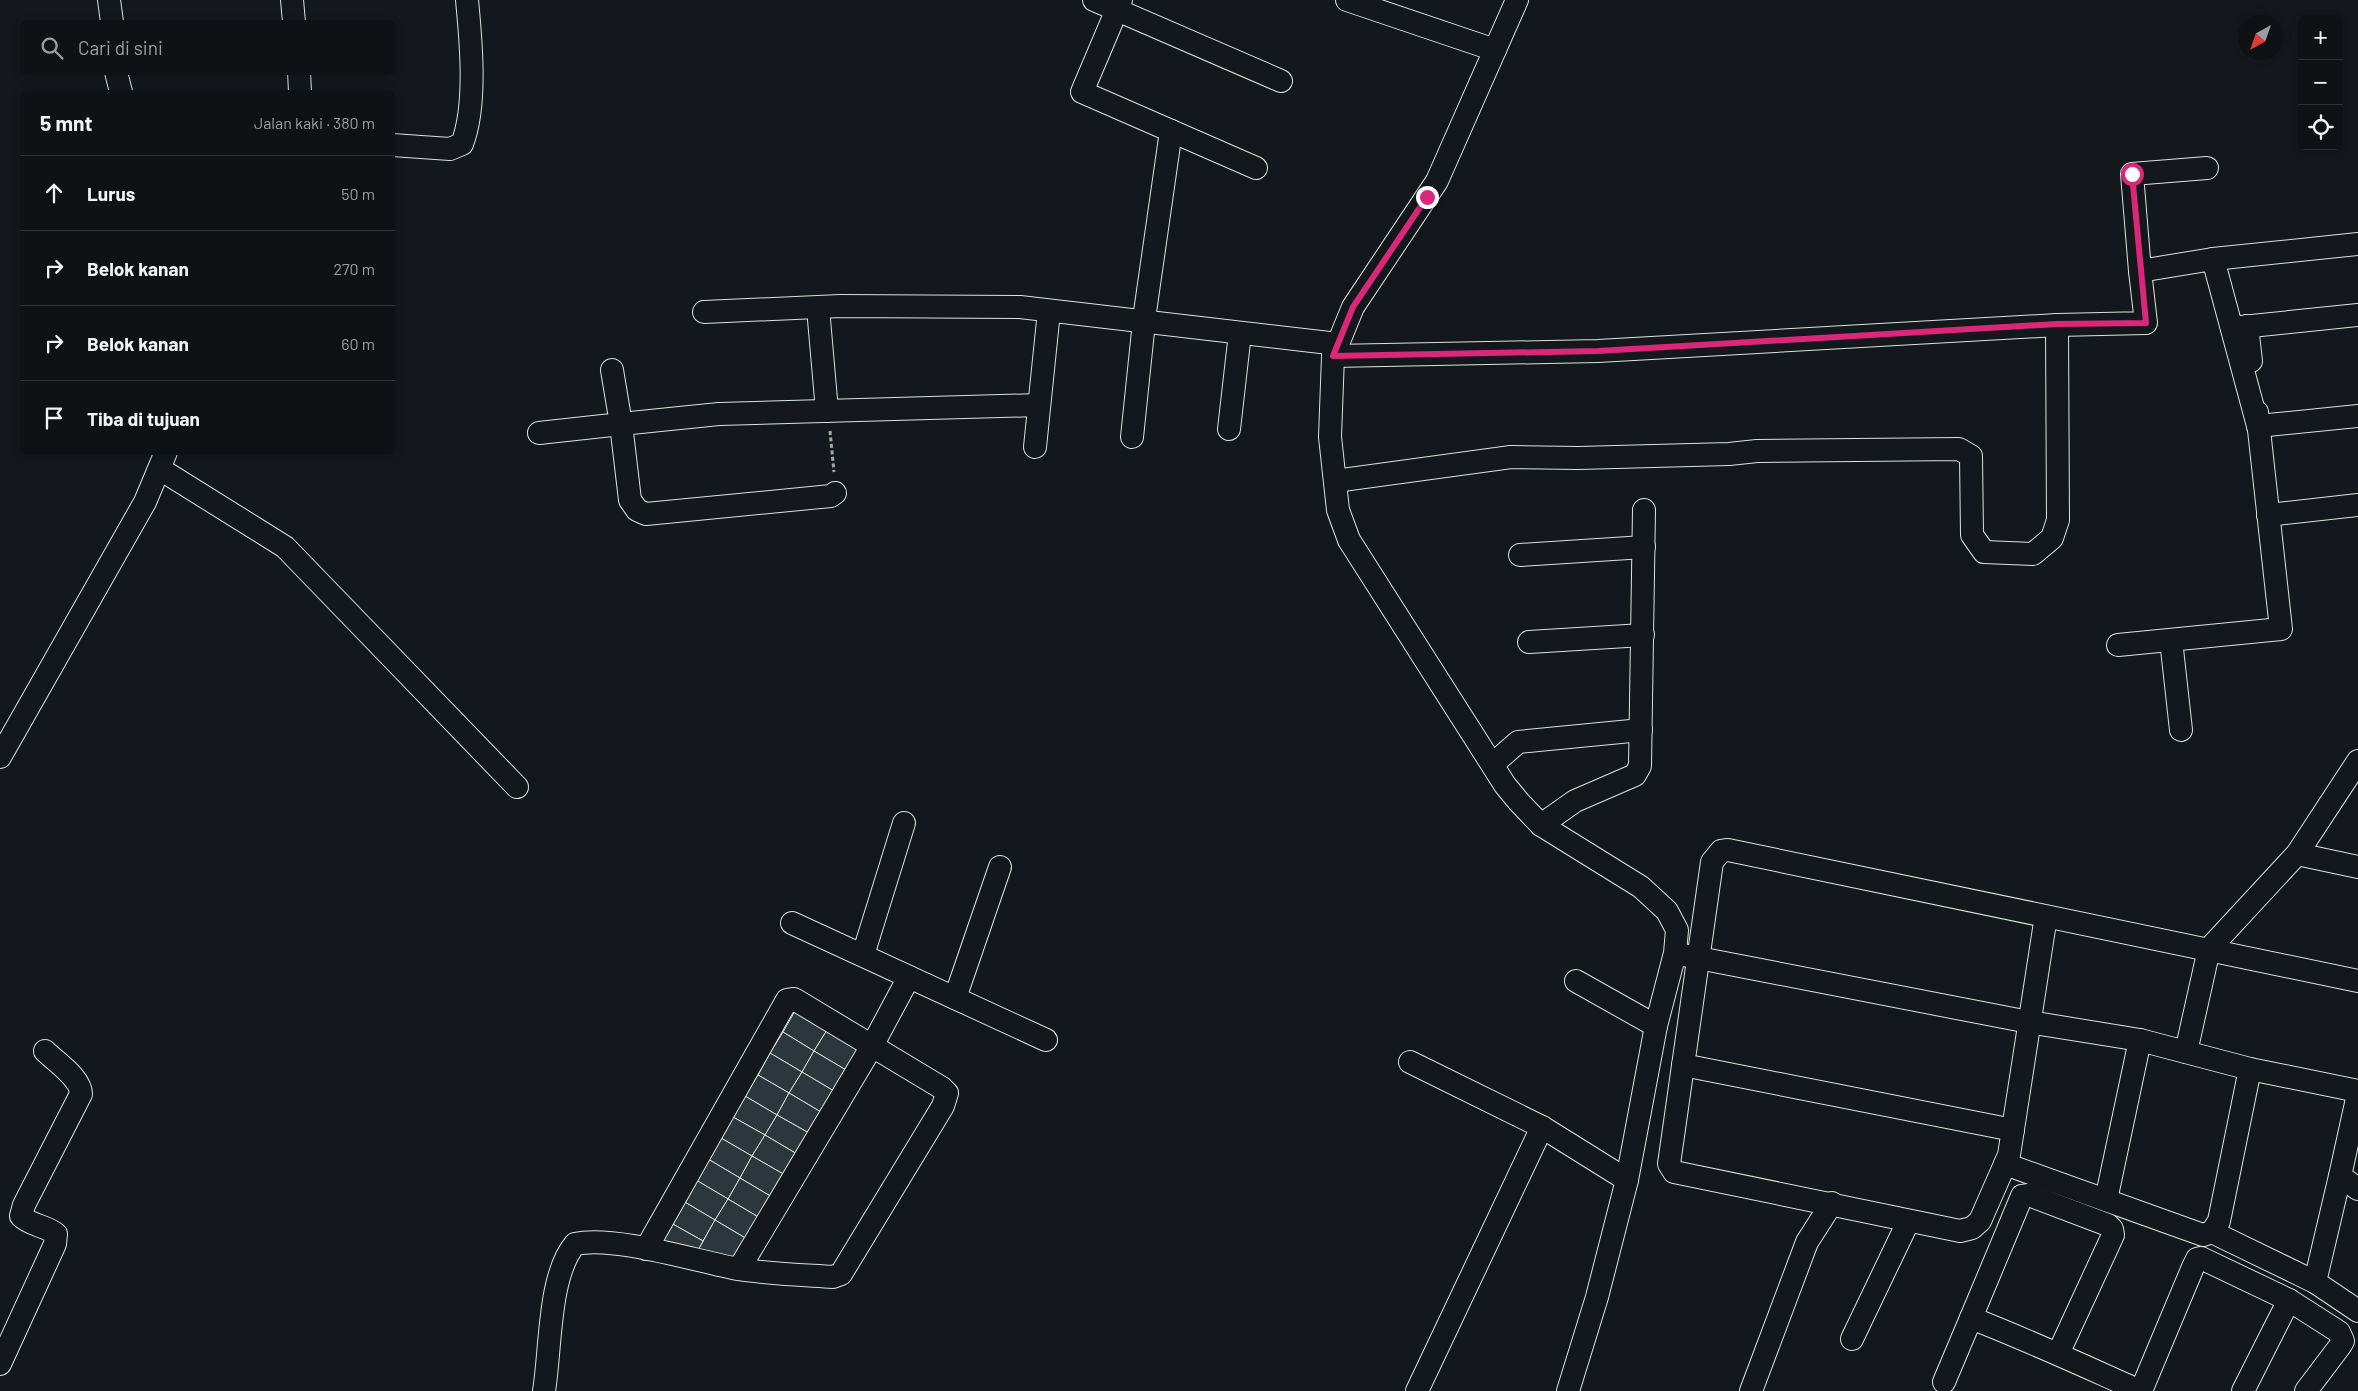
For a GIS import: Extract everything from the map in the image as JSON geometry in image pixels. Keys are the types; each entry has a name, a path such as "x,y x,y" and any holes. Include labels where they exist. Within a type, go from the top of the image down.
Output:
{"street":[{"path":"109,0 112,20"},
{"path":"292,0 294,20"},
{"path":"395,145 450,150 462,144 467,131 471,106 467,0"},
{"path":"1094,0 1119,5 1281,81"},
{"path":"1347,0 1495,50"},
{"path":"1517,0 1437,181 1353,307 1336,350 1330,437 1338,510 1349,540 1519,802 1541,825 1641,888 1667,911 1677,930 1675,953 1656,1026 1627,1180 1597,1297 1568,1391"},
{"path":"1119,5 1082,92 1256,168"},
{"path":"117,75 120,90"},
{"path":"299,75 300,90"},
{"path":"1132,437 1144,322 1171,131"},
{"path":"704,312 840,306 1020,307 1240,333 1336,350 1598,351 2057,324 2146,323 2132,174 2207,168"},
{"path":"2140,271 2212,259 2358,244"},
{"path":"2118,645 2280,629 2258,426 2239,327 2212,259"},
{"path":"818,308 827,411"},
{"path":"1035,447 1049,311"},
{"path":"2239,327 2358,315"},
{"path":"1335,481 1511,457 1578,458 1729,454 1757,451 1959,449 1970,456 1972,535 1984,552 2033,554 2052,538 2058,520 2057,324"},
{"path":"1229,429 1240,333"},
{"path":"612,370 621,424 630,500 637,510 646,514 832,496 835,493"},
{"path":"538,432 719,414 1039,405"},
{"path":"2258,426 2358,416"},
{"path":"0,757 145,502 163,461 285,547 517,787"},
{"path":"2268,514 2358,505"},
{"path":"1541,825 1576,801 1635,775 1640,766 1644,510"},
{"path":"1520,555 1644,547"},
{"path":"1529,642 1642,635"},
{"path":"2171,640 2181,730"},
{"path":"1493,764 1518,742 1641,730"},
{"path":"2186,1052 2209,949 2297,854 2358,761"},
{"path":"863,954 904,824"},
{"path":"2046,916 2009,1155 1980,1221 1972,1228 1960,1231 1908,1222 1832,1203 1674,1172 1670,1164 1697,958 1712,862 1721,851 1728,850 2209,949 2358,981"},
{"path":"2297,854 2358,867"},
{"path":"955,998 1000,867"},
{"path":"792,923 863,954 1046,1040"},
{"path":"1675,953 2029,1022 2140,1040 2250,1069 2358,1093 2349,1182 2315,1282"},
{"path":"739,1269 872,1046 909,977"},
{"path":"1576,981 1656,1026"},
{"path":"544,1391 552,1316 560,1272 567,1253 575,1244 585,1242 646,1249 739,1269 833,1277 841,1274 944,1106 947,1093 942,1088 794,999 787,1000 646,1249"},
{"path":"2106,1200 2140,1040"},
{"path":"0,1364 55,1244 56,1234 50,1229 26,1221 21,1216 24,1205 81,1094 81,1087 76,1080 45,1051"},
{"path":"1410,1062 1542,1127 1627,1180"},
{"path":"1683,1065 2013,1130"},
{"path":"2005,1164 2203,1235 2212,1232 2218,1221 2250,1069"},
{"path":"1417,1391 1542,1127"},
{"path":"1944,1382 2022,1196 2029,1195 2108,1225 2112,1229 2113,1235 2058,1354"},
{"path":"1751,1391 1807,1242 1832,1203"},
{"path":"1852,1339 1908,1222"},
{"path":"2212,1232 2315,1282 2358,1311"},
{"path":"1971,1318 2141,1391 2197,1259 2205,1260 2289,1300 2316,1315 2342,1336 2340,1346 2306,1391"},
{"path":"2243,1391 2289,1300"}],"path":[{"path":"827,411 835,493"}],"building":[{"path":"795,1011 827,1030 814,1051 783,1032"},
{"path":"827,1030 859,1048 846,1070 814,1051"},
{"path":"783,1032 814,1051 802,1072 770,1053"},
{"path":"814,1051 846,1070 834,1091 802,1072"},
{"path":"770,1053 802,1072 789,1093 758,1075"},
{"path":"802,1072 834,1091 821,1112 789,1093"},
{"path":"758,1075 789,1093 777,1115 745,1096"},
{"path":"789,1093 821,1112 809,1133 777,1115"},
{"path":"745,1096 777,1115 765,1135 733,1117"},
{"path":"777,1115 809,1133 797,1154 765,1135"},
{"path":"733,1117 765,1135 752,1156 721,1138"},
{"path":"765,1135 797,1154 785,1175 752,1156"},
{"path":"721,1138 752,1156 740,1178 708,1159"},
{"path":"752,1156 785,1175 772,1197 740,1178"},
{"path":"708,1159 740,1178 728,1199 696,1180"},
{"path":"740,1178 772,1197 760,1218 728,1199"},
{"path":"696,1180 728,1199 715,1220 683,1201"},
{"path":"728,1199 760,1218 747,1239 715,1220"},
{"path":"683,1201 715,1220 703,1241 671,1223"},
{"path":"715,1220 747,1239 735,1260 697,1252"},
{"path":"671,1223 703,1241 697,1252 659,1243"}],"route":[{"path":"1427,197 1353,307 1333,356 1598,351 2057,324 2146,323 2132,174"}]}
